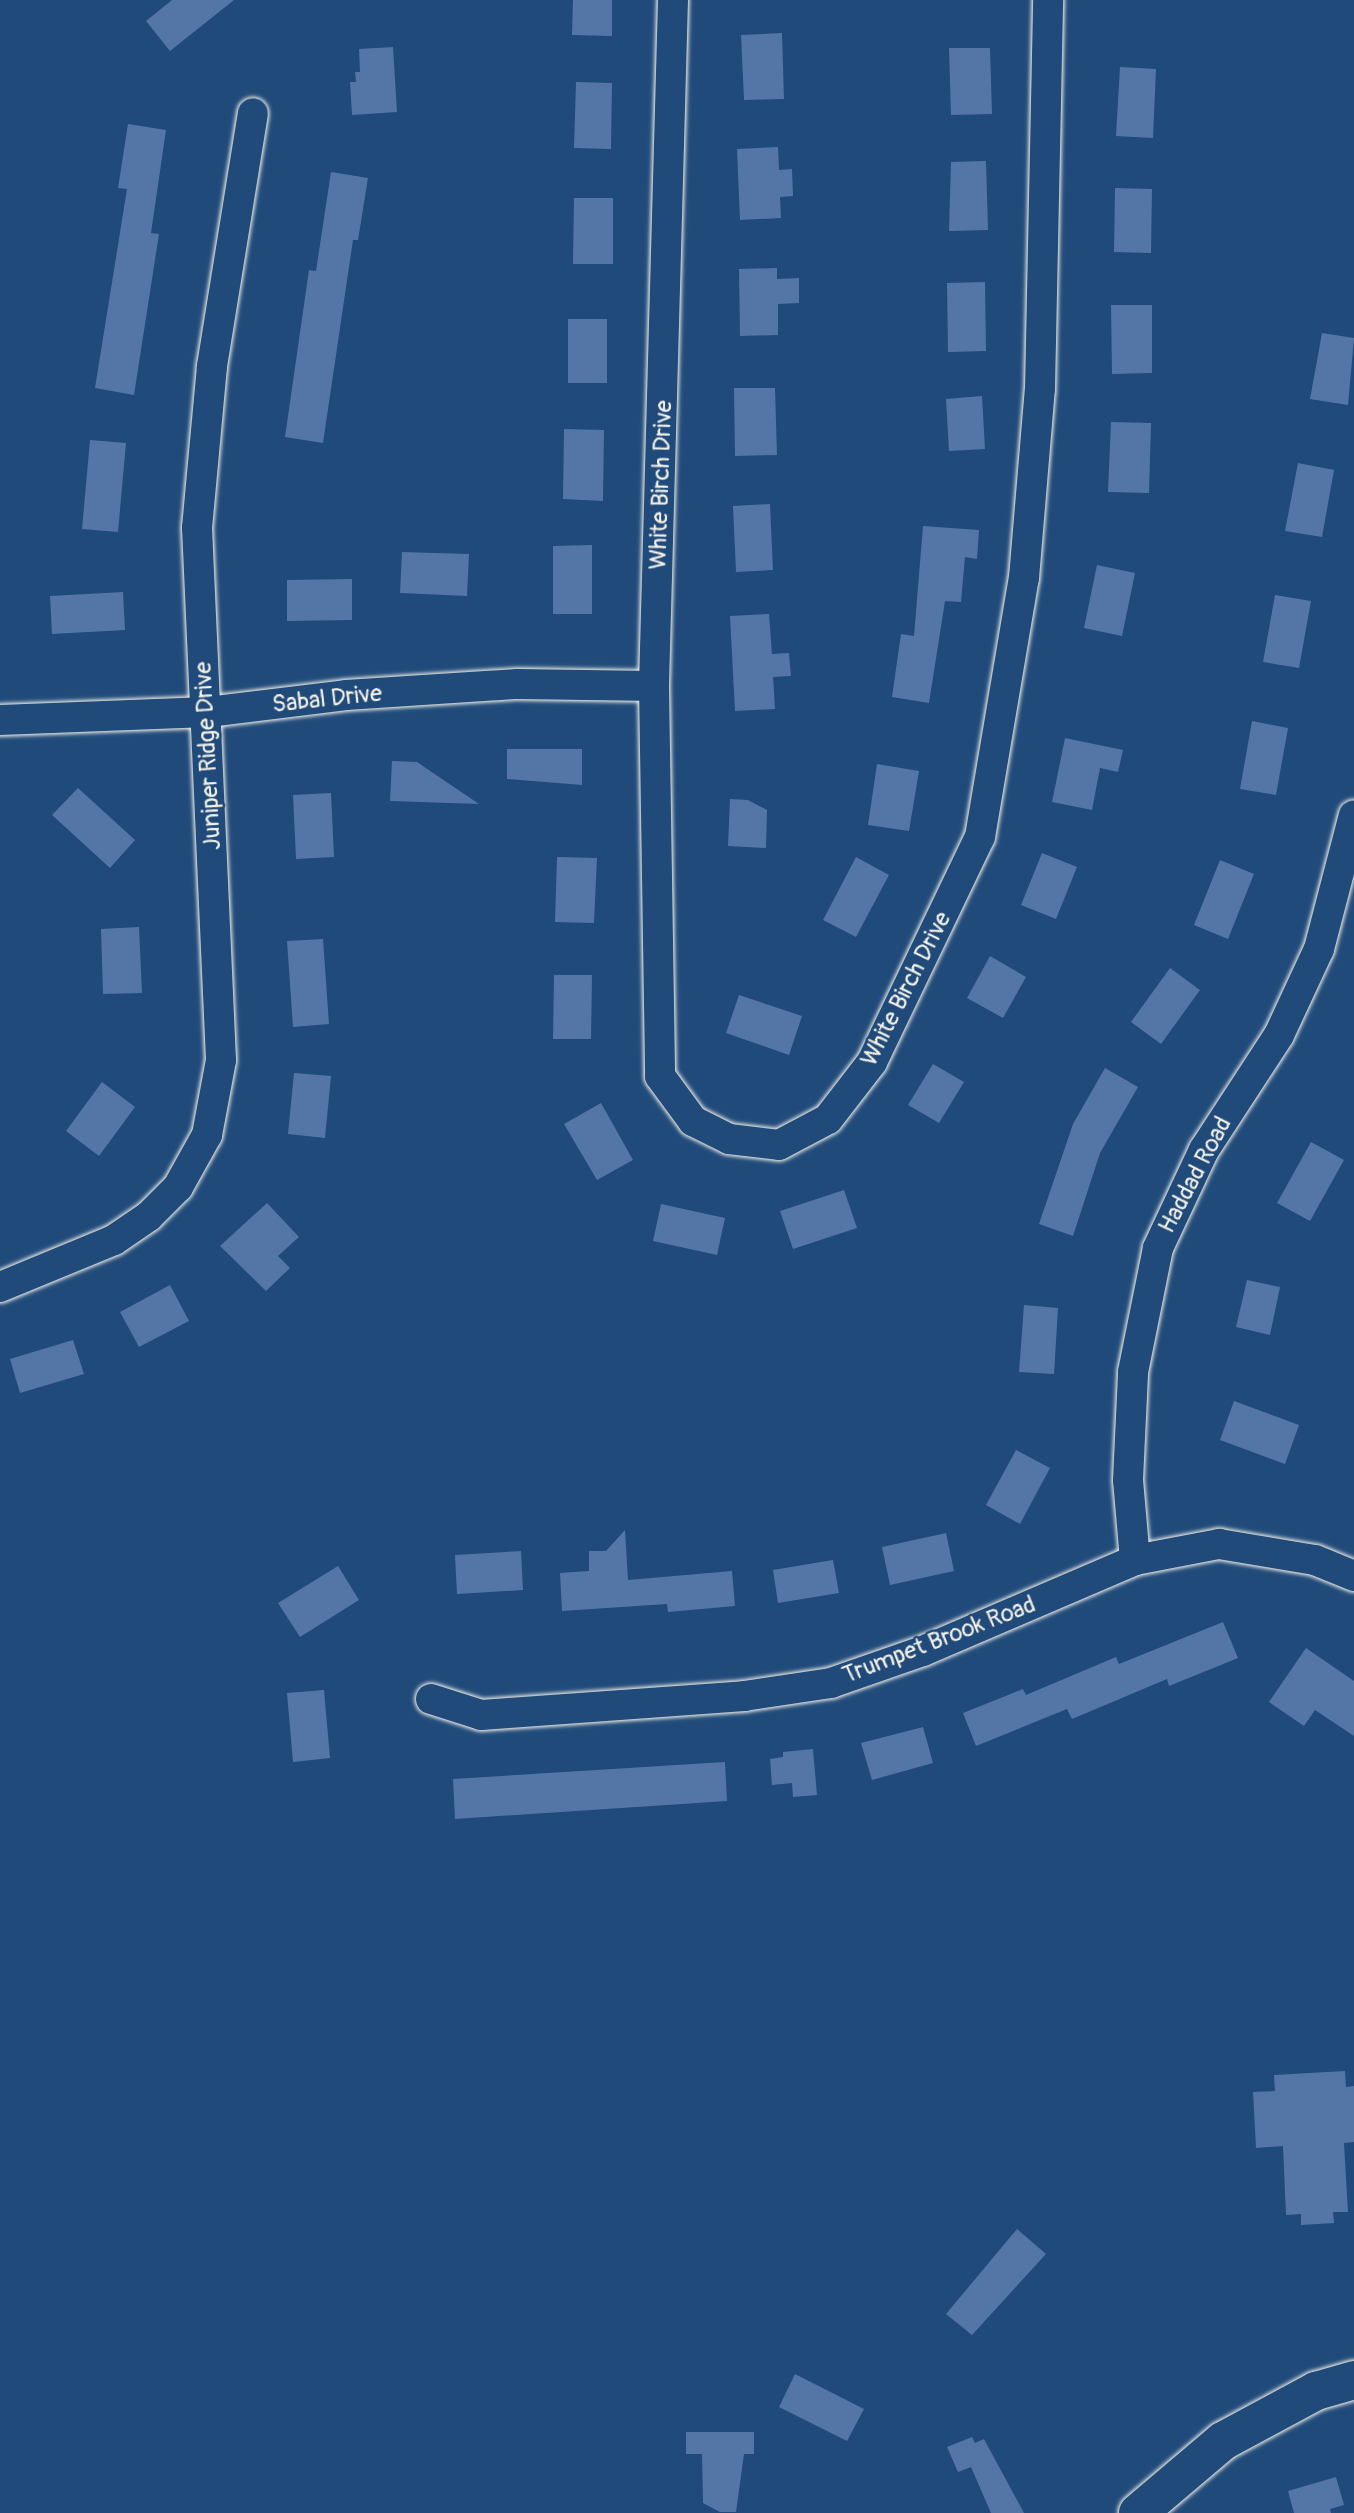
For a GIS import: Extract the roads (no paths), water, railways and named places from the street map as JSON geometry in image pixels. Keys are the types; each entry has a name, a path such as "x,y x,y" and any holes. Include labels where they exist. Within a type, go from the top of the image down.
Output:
{"main road":[{"path":"1138,2513 1223,2441 1316,2390 1354,2380"}],"street":[{"name":"White Birch Drive","path":"673,0 654,686 660,1076 693,1121 729,1139 779,1145 828,1119 872,1062 980,837 1024,578 1040,389 1048,0"},
{"name":"Juniper Ridge Drive","path":"0,1287 114,1240 149,1216 178,1187 208,1135 221,1060 208,712 197,528 212,366 253,113"},
{"name":"Sabal Drive","path":"0,720 208,712 346,695 517,684 654,686"},
{"name":"Haddad Road","path":"1135,1560 1128,1480 1133,1372 1158,1248 1204,1150 1279,1035 1319,949 1354,815"},
{"name":"Trumpet Brook Road","path":"431,1699 481,1715 744,1696 831,1683 923,1651 1135,1560 1219,1544 1315,1560 1354,1576"}]}
